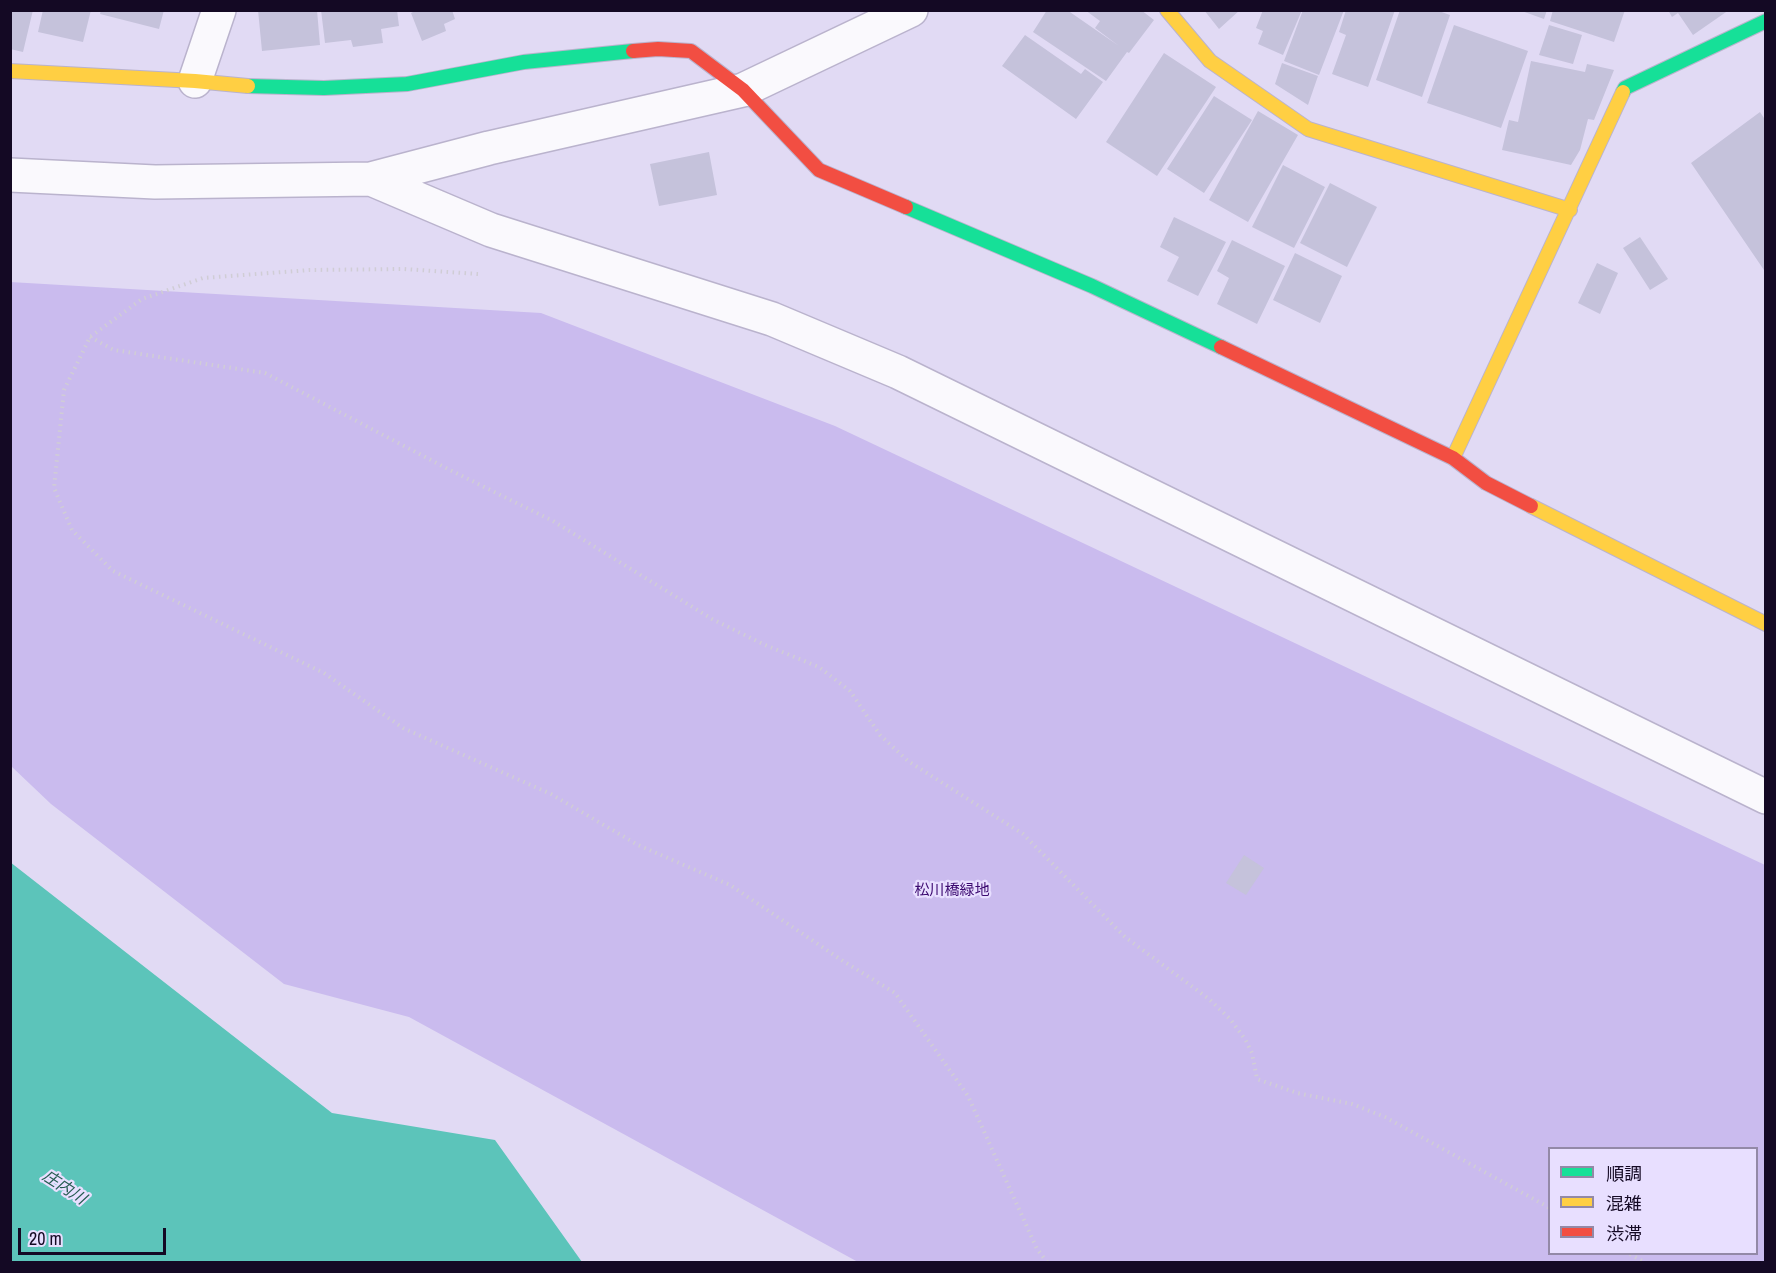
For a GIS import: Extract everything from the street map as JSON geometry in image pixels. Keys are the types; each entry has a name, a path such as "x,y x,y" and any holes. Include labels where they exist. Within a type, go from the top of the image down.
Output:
{"street":[{"path":"195,81 219,10"},
{"path":"10,175 155,182 371,179 489,148 743,90 911,10"},
{"path":"1167,10 1210,61 1308,129 1570,210"},
{"path":"1453,458 1625,88 1766,21"},
{"path":"10,70 248,86 313,87 407,84 524,62 658,49 691,51 743,90 819,170 1092,286 1453,458 1486,483 1766,624"},
{"path":"371,179 491,230 772,319 898,372 1766,797"}],"path":[{"path":"483,274 404,269 310,270 203,279 142,299 90,337 64,390 54,488 72,530 113,571 324,673 402,728 551,794 638,844 730,885 895,993 968,1096 1037,1249 1047,1263"},
{"path":"90,337 114,350 265,373 448,469 554,521 712,619 765,645 819,667 850,691 880,735 908,761 1023,834 1125,937 1209,999 1230,1019 1245,1039 1252,1053 1257,1079 1297,1093 1353,1104 1386,1117 1548,1207"}],"green space":[{"name":"松川橋緑地","path":"10,282 541,313 835,426 1765,865 1765,1262 858,1262 409,1017 284,984 51,804 11,766"}],"water":[{"name":"庄内川","path":"10,862 332,1113 495,1140 582,1262 11,1262"}],"building":[{"path":"10,10 33,10 23,52 10,49"},
{"path":"43,10 91,10 83,42 38,32"},
{"path":"101,10 164,10 159,29 100,14"},
{"path":"258,10 317,10 320,45 262,51"},
{"path":"321,10 397,10 399,26 381,29 383,43 353,47 351,40 325,43"},
{"path":"417,10 452,10 455,19 444,24 446,31 422,41 411,13"},
{"path":"1047,10 1067,10 1119,46 1095,28 1100,21 1085,10 1141,10 1154,20 1106,81 1033,32"},
{"path":"1204,10 1240,10 1219,29"},
{"path":"1263,10 1302,10 1283,55 1258,44 1263,31 1256,28"},
{"path":"1303,10 1344,10 1319,75 1284,61"},
{"path":"1346,10 1395,10 1368,87 1332,74 1346,35 1339,32"},
{"path":"1400,10 1436,10 1450,15 1422,97 1376,80"},
{"path":"1519,10 1547,10 1544,19"},
{"path":"1553,10 1625,10 1614,42 1550,21"},
{"path":"1668,10 1729,10 1693,35 1678,13 1672,17"},
{"path":"1454,25 1528,51 1501,128 1427,103"},
{"path":"1549,25 1582,35 1573,64 1539,55"},
{"path":"1025,35 1081,74 1085,69 1103,82 1076,119 1002,66"},
{"path":"1164,53 1216,87 1157,176 1106,142"},
{"path":"1531,61 1585,72 1587,64 1614,70 1594,120 1588,119 1580,150 1571,165 1502,150 1509,120 1518,122"},
{"path":"1282,63 1318,76 1308,105 1275,84"},
{"path":"1214,96 1252,120 1204,193 1167,169"},
{"path":"1258,111 1298,135 1248,222 1209,200"},
{"path":"1760,112 1766,121 1766,273 1691,163"},
{"path":"709,152 717,195 659,206 650,164"},
{"path":"1283,165 1325,187 1294,248 1252,227"},
{"path":"1330,183 1377,207 1347,267 1300,243"},
{"path":"1174,217 1226,242 1198,296 1167,281 1179,257 1160,247"},
{"path":"1640,237 1668,279 1650,290 1623,248"},
{"path":"1232,240 1285,266 1257,324 1217,304 1229,278 1217,271"},
{"path":"1295,253 1342,276 1320,323 1273,300"},
{"path":"1597,263 1618,273 1600,314 1578,303"},
{"path":"1244,855 1264,868 1246,895 1226,883"}],"traffic: fast":[{"path":"1623,92 1625,88 1766,21"},
{"path":"248,86 324,88 407,84 524,62 633,51"},
{"path":"906,207 1092,286 1221,347"}],"traffic: slow":[{"path":"1167,10 1210,61 1308,129 1570,210"},
{"path":"10,71 248,86"},
{"path":"1453,458 1623,92"},
{"path":"1531,506 1766,624"}],"traffic: jam":[{"path":"633,51 658,49 691,51 743,90 819,170 906,207"},
{"path":"1221,347 1453,458 1486,483 1531,506"}]}
